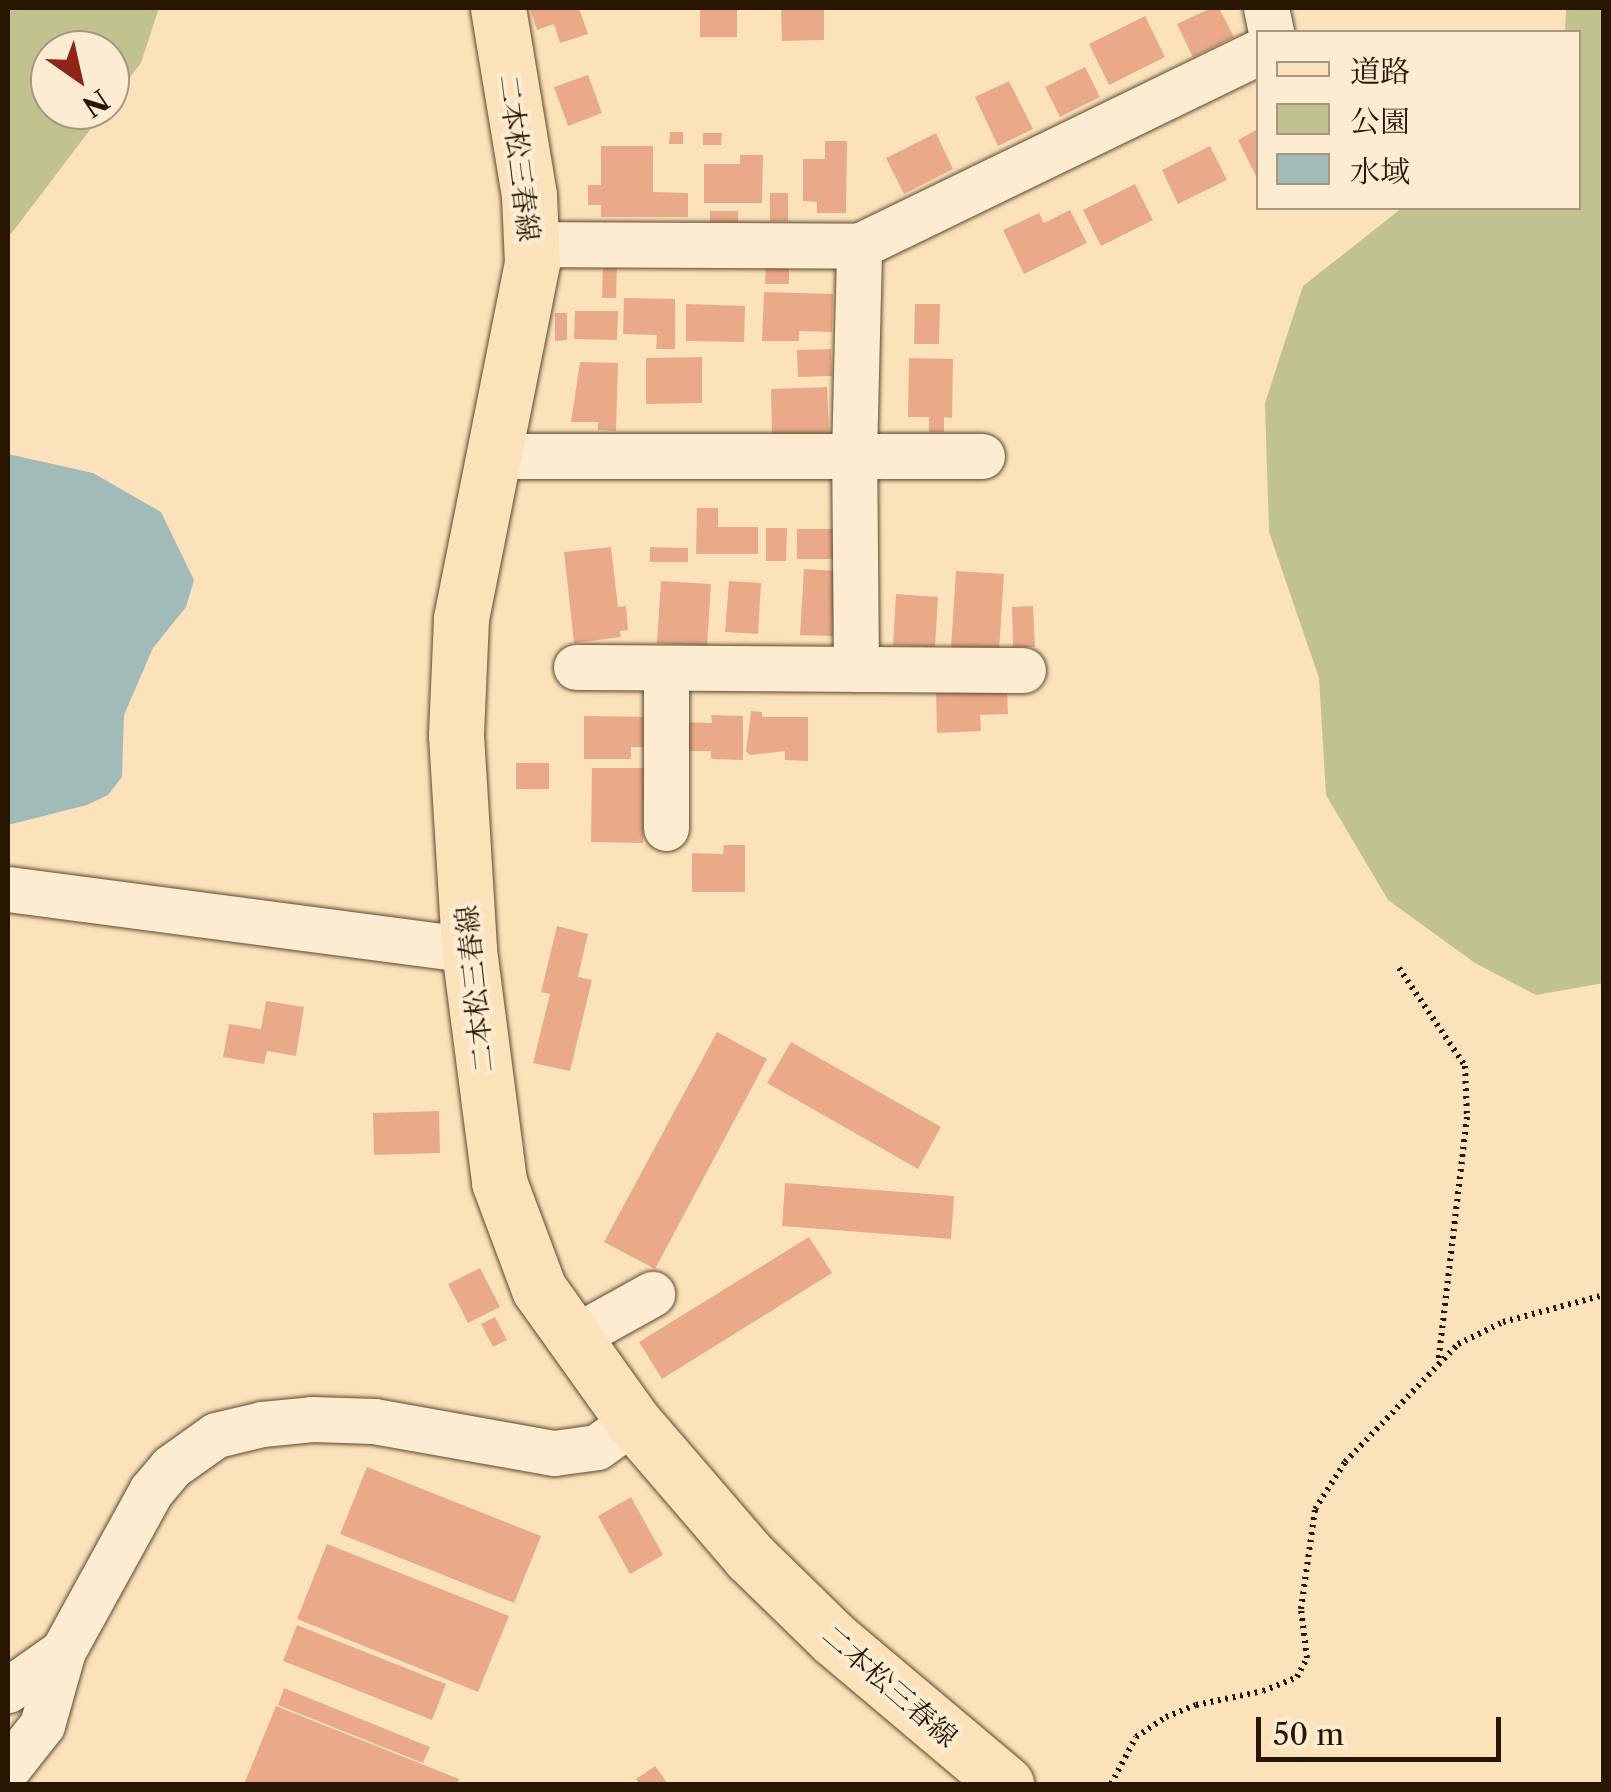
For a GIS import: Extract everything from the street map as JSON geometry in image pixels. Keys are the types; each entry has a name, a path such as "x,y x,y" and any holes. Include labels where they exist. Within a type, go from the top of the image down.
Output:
{"main road":[{"name":"二本松三春線","path":"498,8 529,195 532,263 461,619 456,734 469,950 499,1182 539,1289 634,1421 750,1557 792,1598 1006,1784"}],"street":[{"path":"532,244 858,246 1256,53"},
{"path":"856,669 854,456 858,246"},
{"path":"493,456 982,456"},
{"path":"576,667 1022,670"},
{"path":"666,668 666,828"},
{"path":"8,889 469,950"},
{"path":"572,1339 652,1294"},
{"path":"8,1768 42,1725 63,1651 151,1491 181,1458 216,1435 296,1420 374,1421 554,1453 597,1447 634,1421"},
{"path":"8,1690 63,1651"}],"path":[{"path":"1399,968 1414,996 1453,1043 1465,1066 1467,1116 1438,1364"},
{"path":"1111,1784 1136,1737 1166,1716 1196,1705 1263,1691 1296,1677 1306,1658 1301,1609 1314,1510 1345,1462 1458,1344 1503,1322 1604,1296"}],"green space":[{"path":"8,8 159,8 141,63 130,77 130,30 30,30 30,130 90,130 8,233"},
{"path":"1566,8 1604,8 1604,983 1536,995 1475,963 1388,900 1326,795 1319,678 1269,532 1265,403 1303,286 1399,210 1581,210 1581,30 1565,30"}],"water":[{"path":"8,454 93,473 161,512 194,580 186,607 153,648 124,715 122,777 108,795 87,805 8,825"}],"building":[{"path":"530,8 579,8 588,34 560,43 554,24 537,30"},
{"path":"700,8 737,8 737,37 700,37"},
{"path":"781,8 824,8 824,40 782,41"},
{"path":"1219,8 1234,37 1193,57 1177,24"},
{"path":"1145,16 1165,57 1109,85 1089,44"},
{"path":"1085,67 1100,97 1060,117 1045,87"},
{"path":"588,75 602,113 568,126 554,87"},
{"path":"1009,81 1033,129 998,146 975,97"},
{"path":"1256,130 1256,176 1238,140"},
{"path":"670,132 683,132 683,144 669,144"},
{"path":"703,133 722,133 721,145 703,145"},
{"path":"936,133 953,169 904,194 886,158"},
{"path":"825,141 847,141 846,213 817,213 817,202 803,201 803,159 825,159"},
{"path":"601,146 653,146 653,192 688,193 688,217 601,217 601,205 588,205 588,185 601,185"},
{"path":"1210,146 1227,180 1178,204 1162,170"},
{"path":"740,155 763,155 762,203 704,203 704,164 740,164"},
{"path":"1135,184 1153,220 1101,246 1083,210"},
{"path":"770,193 788,193 788,221 770,221"},
{"path":"1070,210 1087,243 1024,274 1003,230 1039,213 1044,223"},
{"path":"710,211 738,211 738,222 710,222"},
{"path":"766,259 789,260 789,284 765,284"},
{"path":"603,262 617,262 616,298 602,298"},
{"path":"764,292 833,294 832,332 799,331 799,341 762,341"},
{"path":"624,298 675,299 675,349 656,349 657,335 623,334"},
{"path":"686,304 745,306 744,342 686,341"},
{"path":"915,304 940,304 939,344 914,344"},
{"path":"575,311 618,311 617,340 574,339"},
{"path":"555,313 567,313 567,340 555,341"},
{"path":"831,349 832,376 798,377 797,350"},
{"path":"702,357 702,403 646,404 646,358"},
{"path":"909,358 953,359 952,418 944,417 944,432 929,432 929,417 908,417"},
{"path":"580,362 618,363 616,431 598,430 598,422 571,422"},
{"path":"827,387 829,434 772,436 771,389"},
{"path":"697,508 718,508 718,527 758,527 758,554 696,554"},
{"path":"766,528 787,528 786,561 766,561"},
{"path":"797,529 837,529 837,559 797,559"},
{"path":"611,547 618,607 626,606 628,630 620,631 621,637 574,643 564,552"},
{"path":"650,547 688,548 688,562 650,562"},
{"path":"804,569 837,571 833,636 800,635"},
{"path":"956,571 1004,574 999,651 951,648"},
{"path":"661,581 711,584 707,646 657,643"},
{"path":"729,581 761,583 758,634 725,632"},
{"path":"896,594 938,597 935,647 893,645"},
{"path":"1033,606 1035,647 1013,647 1012,607"},
{"path":"1007,690 1008,714 980,715 981,731 937,733 936,693"},
{"path":"751,711 762,712 762,717 808,717 808,761 785,760 785,751 750,755 746,751"},
{"path":"711,715 743,716 743,760 711,759 711,751 683,751 683,722 712,723"},
{"path":"584,716 653,717 653,747 631,747 631,759 584,759"},
{"path":"516,763 549,763 549,789 516,789"},
{"path":"592,768 644,768 643,843 591,842"},
{"path":"724,845 745,845 745,892 692,892 692,853 723,854"},
{"path":"557,926 588,934 578,977 592,980 570,1071 533,1063 550,994 541,992"},
{"path":"266,1001 304,1007 296,1056 267,1051 264,1064 223,1057 229,1024 261,1029"},
{"path":"717,1032 767,1059 655,1269 604,1242"},
{"path":"791,1042 941,1127 918,1169 767,1083"},
{"path":"439,1111 440,1153 374,1155 373,1113"},
{"path":"785,1183 954,1196 951,1239 782,1226"},
{"path":"809,1237 832,1273 662,1379 639,1342"},
{"path":"480,1268 500,1307 468,1323 448,1284"},
{"path":"495,1317 507,1340 493,1347 481,1324"},
{"path":"367,1467 541,1536 514,1603 340,1534"},
{"path":"631,1497 663,1555 630,1574 598,1516"},
{"path":"327,1544 509,1616 478,1692 297,1619"},
{"path":"297,1625 446,1684 432,1720 283,1661"},
{"path":"284,1688 430,1747 423,1763 278,1705"},
{"path":"276,1706 459,1779 457,1784 244,1784"},
{"path":"655,1766 668,1784 639,1784 636,1779"}]}
